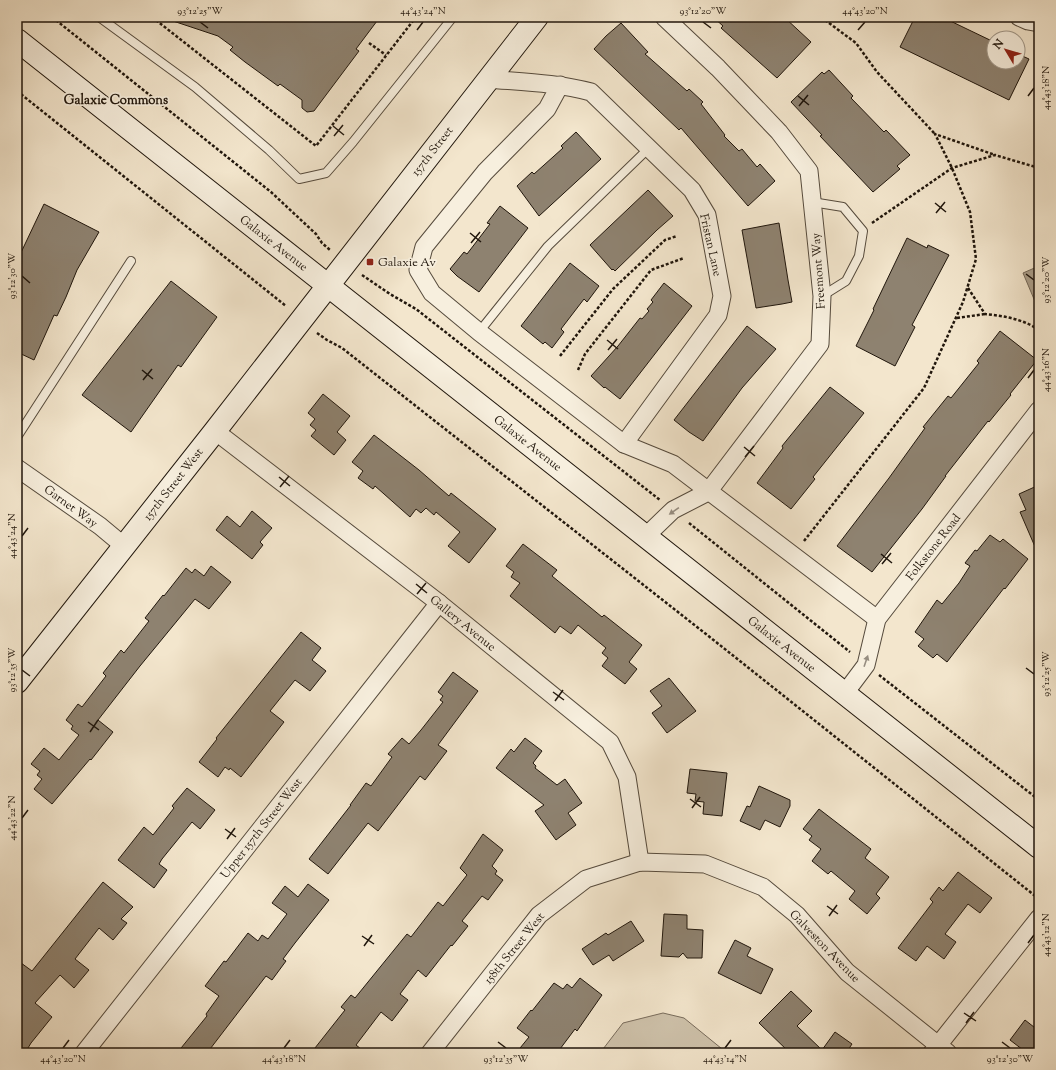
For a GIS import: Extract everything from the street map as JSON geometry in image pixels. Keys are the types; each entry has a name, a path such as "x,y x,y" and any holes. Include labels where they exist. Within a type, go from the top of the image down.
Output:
{"street":[{"name":"157th Street","path":"328,286 537,17"},
{"name":"Freemont Way","path":"646,536 673,510 708,492 820,344 822,296 809,171 779,132 718,68 664,17"},
{"path":"1019,17 1028,22 1039,23"},
{"name":"Galaxie Avenue","path":"17,40 1039,847"},
{"name":"Fristan Lane","path":"488,79 560,85 591,92 692,190 707,215 722,296 718,314 624,444"},
{"path":"560,85 547,109 485,172 424,246 418,270 432,293 479,332 624,444 673,464 877,619"},
{"name":"157th Street West","path":"17,682 328,286"},
{"name":"Folkstone Road","path":"845,693 866,665 877,619 1039,410"},
{"name":"Gallery Avenue","path":"215,431 438,603 610,742 627,777 640,862"},
{"name":"Garnet Way","path":"17,468 100,526 124,546"},
{"name":"Upper 157th Street West","path":"84,1053 438,603"},
{"name":"Galveston Avenue","path":"640,862 705,864 763,887 797,915 847,972 939,1050"},
{"name":"158th Street West","path":"430,1053 539,915 586,879 640,862"},
{"path":"939,1050 1039,918"}],"lane":[{"path":"100,17 194,87 269,150 299,179 326,173 353,142 453,17"},
{"path":"479,332 548,246 649,148"},
{"path":"812,202 843,207 863,231 859,256 846,281 822,296"},
{"path":"17,437 131,261"}],"path":[{"path":"52,17 271,192 316,234 322,243 345,263 390,294 416,309 673,510 866,665 1039,800"},
{"path":"152,17 316,146 416,17"},
{"path":"793,556 924,388 964,302 976,259 970,212 952,168 935,134 877,72 856,43 821,17"},
{"path":"369,43 386,55"},
{"path":"17,91 327,340 342,348 1039,899"},
{"path":"17,98 21,94"},
{"path":"935,134 995,155 1039,168"},
{"path":"863,231 874,221 952,168 995,155"},
{"path":"560,356 613,289 665,240 677,236"},
{"path":"578,370 584,354 651,270 684,258"},
{"path":"968,288 985,314"},
{"path":"956,318 985,314 1004,316 1021,321 1039,330"}],"shaded area":[{"path":"1039,266 1039,311 1023,273"},
{"path":"663,1013 684,1018 727,1053 600,1053 623,1023"}],"building":[{"path":"171,17 380,17 356,49 359,51 314,111 307,112 302,108 302,100 280,84 278,86 245,62 230,50 233,47 218,36 170,20"},
{"path":"713,17 784,17 811,42 777,78 721,28 723,26"},
{"path":"915,17 942,17 986,38 986,70 1024,70 1009,100 900,47"},
{"path":"621,23 648,52 645,54 687,91 689,89 703,102 701,104 725,135 724,136 739,151 742,149 757,167 760,164 775,181 748,206 681,128 679,130 594,49"},
{"path":"1026,58 1029,59 1026,65"},
{"path":"829,70 853,96 851,98 884,132 886,130 910,155 897,166 900,169 873,192 820,136 822,135 791,102 822,72 824,74"},
{"path":"576,132 601,159 539,216 517,186 532,172 534,174 563,148 561,146"},
{"path":"648,190 673,216 615,271 613,269 612,270 590,245"},
{"path":"44,204 99,232 77,270 57,316 54,315 34,360 17,352 17,261"},
{"path":"500,206 528,228 479,292 450,269 464,252 467,254 490,224 487,223"},
{"path":"779,223 792,302 756,308 742,230"},
{"path":"907,238 927,248 928,245 949,255 912,325 915,327 895,366 856,346"},
{"path":"570,263 599,286 587,302 584,299 561,329 564,332 552,348 545,342 543,344 521,326"},
{"path":"171,281 217,317 181,367 178,365 131,432 82,395"},
{"path":"664,283 692,306 620,399 605,387 604,388 591,376 618,346 640,318 642,319 649,311 647,309 653,302 651,300"},
{"path":"747,326 776,349 742,388 703,441 674,420"},
{"path":"1000,331 1037,360 1010,394 1011,395 989,422 988,421 945,476 922,509 872,572 837,546 889,478 925,428 923,427 948,396 951,398 979,363 977,361"},
{"path":"830,387 864,413 813,477 815,479 791,509 757,483 783,448 782,446"},
{"path":"323,394 350,416 337,432 346,440 334,455 311,436 316,430 310,425 315,419 308,413"},
{"path":"374,435 419,470 449,496 451,493 496,529 469,563 448,546 460,532 436,512 434,515 426,508 421,513 416,509 410,517 375,486 373,489 358,478 363,471 352,462"},
{"path":"1039,485 1039,556 1020,512 1026,510 1019,494"},
{"path":"252,511 272,528 260,542 263,545 252,559 216,530 227,516 240,527"},
{"path":"990,535 1000,542 1003,539 1028,559 947,662 937,654 933,658 918,646 924,639 915,632 937,600 942,604 959,583 970,566 965,563"},
{"path":"523,544 557,570 552,576 602,617 604,615 642,645 629,662 637,669 625,684 602,666 608,658 602,653 606,648 578,625 571,634 560,626 555,633 510,596 520,583 511,577 514,572 506,566"},
{"path":"211,566 231,582 209,609 195,599 140,666 98,720 113,732 91,760 90,759 52,804 34,789 42,779 37,775 40,771 31,764 44,748 59,760 79,735 71,729 73,726 66,720 78,704 82,707 106,676 103,673 121,650 124,653 149,621 145,618 163,595 164,596 186,568 192,573 195,569 204,576"},
{"path":"301,632 321,648 312,660 326,671 310,691 295,680 270,711 284,722 241,777 230,768 229,770 225,767 218,777 199,762 217,739 216,738"},
{"path":"453,672 478,691 438,745 447,751 425,780 420,776 378,831 368,823 328,874 309,859 366,783 371,786 392,757 388,754 402,738 409,744 443,702 440,700 443,696 438,692"},
{"path":"669,678 696,711 667,733 652,713 662,706 650,691"},
{"path":"525,738 542,751 533,763 536,766 535,768 557,785 565,779 582,803 568,813 576,825 556,840 535,811 544,805 496,768 511,749 514,752"},
{"path":"690,769 727,773 722,816 703,814 704,802 695,801 696,794 687,793"},
{"path":"759,786 790,800 790,806 780,827 765,820 760,830 740,821 747,806 750,807"},
{"path":"187,788 215,810 200,829 192,822 162,859 159,864 167,870 154,888 118,860 144,827 153,835 174,808 172,806"},
{"path":"819,809 871,849 865,858 889,877 876,894 880,898 867,914 849,899 855,891 831,871 828,874 812,861 821,849 809,840 812,836 803,829"},
{"path":"483,834 503,850 492,866 497,871 495,874 503,880 488,900 482,896 462,921 468,926 426,977 418,970 400,994 408,1000 392,1021 381,1012 356,1045 366,1053 311,1053 345,1010 341,1007 351,995 355,998 407,934 411,937 438,902 443,906 467,875 460,868"},
{"path":"958,872 992,898 980,913 968,904 945,934 956,942 944,959 927,946 916,961 898,948 933,902 930,899 939,887 943,891"},
{"path":"103,882 133,907 121,919 127,923 113,940 99,928 75,959 89,970 74,988 60,975 35,1003 52,1017 31,1043 25,1053 17,1053 17,960 32,971"},
{"path":"308,884 329,900 283,959 286,961 272,980 266,976 207,1053 177,1053 207,1016 206,1014 219,996 205,986 224,961 226,962 248,933 258,941 262,935 268,939 287,914 272,903 285,886 298,897"},
{"path":"664,914 687,915 687,929 703,930 702,958 687,958 683,953 679,957 661,956"},
{"path":"631,921 644,941 613,961 609,955 593,965 582,949 606,933 608,935"},
{"path":"735,940 751,948 747,956 773,969 761,994 718,973"},
{"path":"580,978 602,995 577,1031 575,1029 557,1053 516,1053 529,1037 517,1028 554,983 563,989 567,984 572,988"},
{"path":"791,991 812,1011 797,1026 822,1050 835,1032 852,1044 846,1053 790,1053 759,1023"},
{"path":"1025,1020 1039,1031 1039,1053 1027,1053 1010,1040"}],"place":[{"name":"Galaxie Av","path":"370,262"}],"district":[{"name":"Galaxie Commons","path":"116,99"}]}
